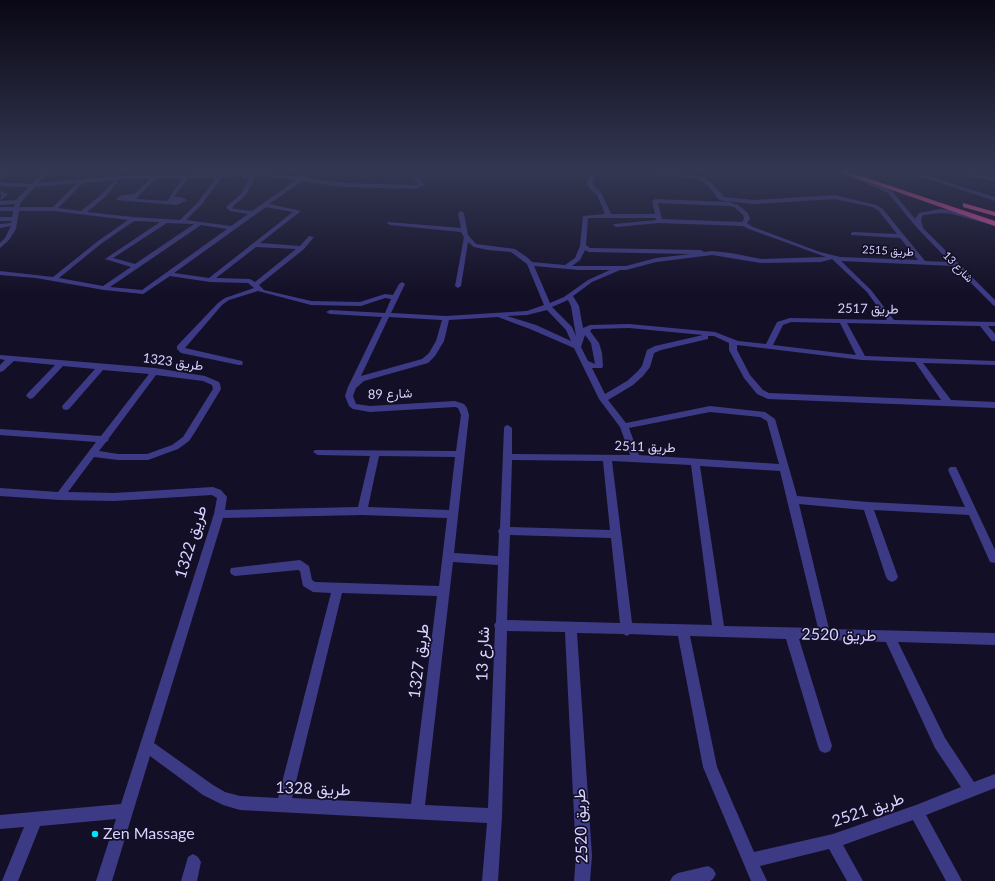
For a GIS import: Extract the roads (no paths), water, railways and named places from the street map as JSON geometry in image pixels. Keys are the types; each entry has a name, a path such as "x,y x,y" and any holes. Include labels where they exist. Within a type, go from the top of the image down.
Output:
{"highway":[{"path":"963,213 995,224"},
{"path":"974,213 995,220"}],"street":[{"path":"0,246 11,235 16,213"},
{"path":"83,213 133,219 182,221 232,228"},
{"path":"182,221 190,213"},
{"path":"0,273 143,292 252,213"},
{"path":"210,280 295,213"},
{"path":"461,213 463,230 466,238 474,245 517,251 530,264 547,305 569,329 603,399 624,426 636,458"},
{"path":"657,213 658,219"},
{"path":"744,224 747,219 745,213"},
{"name":"طريق 2515","path":"883,213 923,263"},
{"name":"شارع 13","path":"908,213 921,229 995,304"},
{"path":"921,229 918,219 921,214 927,213"},
{"path":"956,213 995,224"},
{"path":"566,267 578,260 584,246 584,219 592,216 744,224 770,236 833,257 864,286 892,322"},
{"path":"0,219 15,221"},
{"path":"54,279 100,242 133,219"},
{"path":"616,225 658,219"},
{"path":"135,266 108,259 166,220"},
{"path":"0,226 15,221"},
{"path":"104,288 200,223"},
{"path":"390,223 463,230"},
{"path":"853,234 902,236"},
{"path":"240,363 184,351 181,349 181,346 220,304 227,299 257,287 302,248 311,237"},
{"path":"458,286 466,238"},
{"path":"256,245 302,248"},
{"path":"584,246 589,250 687,250 766,261 821,260 833,257"},
{"path":"330,312 446,318 527,313 542,309 547,305 569,296 590,281 622,268 656,260 712,253"},
{"name":"طريق 2515","path":"833,257 955,264"},
{"path":"530,264 566,267 622,268"},
{"path":"169,274 210,280 247,281 257,287 311,303 361,304 385,296 396,297"},
{"path":"352,387 402,284"},
{"path":"569,296 575,306 582,332 577,347"},
{"path":"496,315 533,327 577,347"},
{"path":"352,387 362,379 373,375 425,361 432,354 440,341 446,318"},
{"name":"طريق 2517","path":"768,347 778,327 784,321 995,324"},
{"path":"842,321 862,358"},
{"path":"982,324 995,339"},
{"path":"582,332 590,327 629,326 715,334 736,342 862,358 995,363"},
{"path":"582,332 595,343 598,353 599,366 593,366 585,363"},
{"path":"603,399 630,383 640,374 646,367 650,352 658,348 715,334"},
{"path":"736,342 733,343 733,350 747,376 760,392 768,396 995,405"},
{"name":"طريق 1323","path":"0,357 155,371 205,379 216,384 217,389 192,430 186,439 175,447 148,457 135,458 94,454"},
{"path":"0,369 12,358"},
{"path":"917,360 948,403"},
{"path":"30,396 61,363"},
{"path":"66,407 102,366"},
{"path":"60,496 94,454 155,371"},
{"name":"شارع 89","path":"352,387 350,402 353,406 359,408 448,404"},
{"name":"طريق 1327","path":"417,811 454,514 464,410 461,406 448,404"},
{"name":"طريق 2511","path":"624,426 705,410 762,414 770,419 793,500 825,635"},
{"name":"شارع 13","path":"490,881 495,816 503,531 508,428"},
{"path":"0,432 105,439"},
{"path":"318,452 459,454"},
{"path":"362,511 375,453"},
{"name":"طريق 2511","path":"507,457 607,459 636,458 783,468"},
{"path":"607,459 627,630"},
{"path":"696,462 719,631"},
{"path":"953,470 994,559"},
{"name":"طريق 1322","path":"0,492 60,496 114,497 213,491 222,497 219,514 104,881"},
{"path":"793,500 868,506 972,511"},
{"path":"868,506 892,577"},
{"path":"219,514 362,511 454,514"},
{"path":"503,531 616,534"},
{"path":"448,557 503,561"},
{"path":"235,571 300,565 305,569 305,579 309,585 444,591"},
{"path":"283,805 338,587"},
{"name":"طريق 2520","path":"500,625 627,630 719,631 995,639"},
{"name":"طريق 2520","path":"571,628 584,856 582,881"},
{"path":"683,631 710,766 759,881"},
{"path":"791,634 825,746"},
{"path":"889,636 940,743 971,790"},
{"name":"طريق 1328","path":"146,745 208,790 223,798 240,803 495,816"},
{"name":"طريق 2521","path":"750,861 833,841 916,812 995,781"},
{"path":"0,822 125,811"},
{"path":"916,812 954,881"},
{"path":"10,881 35,819"},
{"path":"833,841 855,881"},
{"path":"189,881 193,862"},
{"path":"678,881 708,874"}],"place":[{"name":"Zen Massage","path":"95,834"}]}
